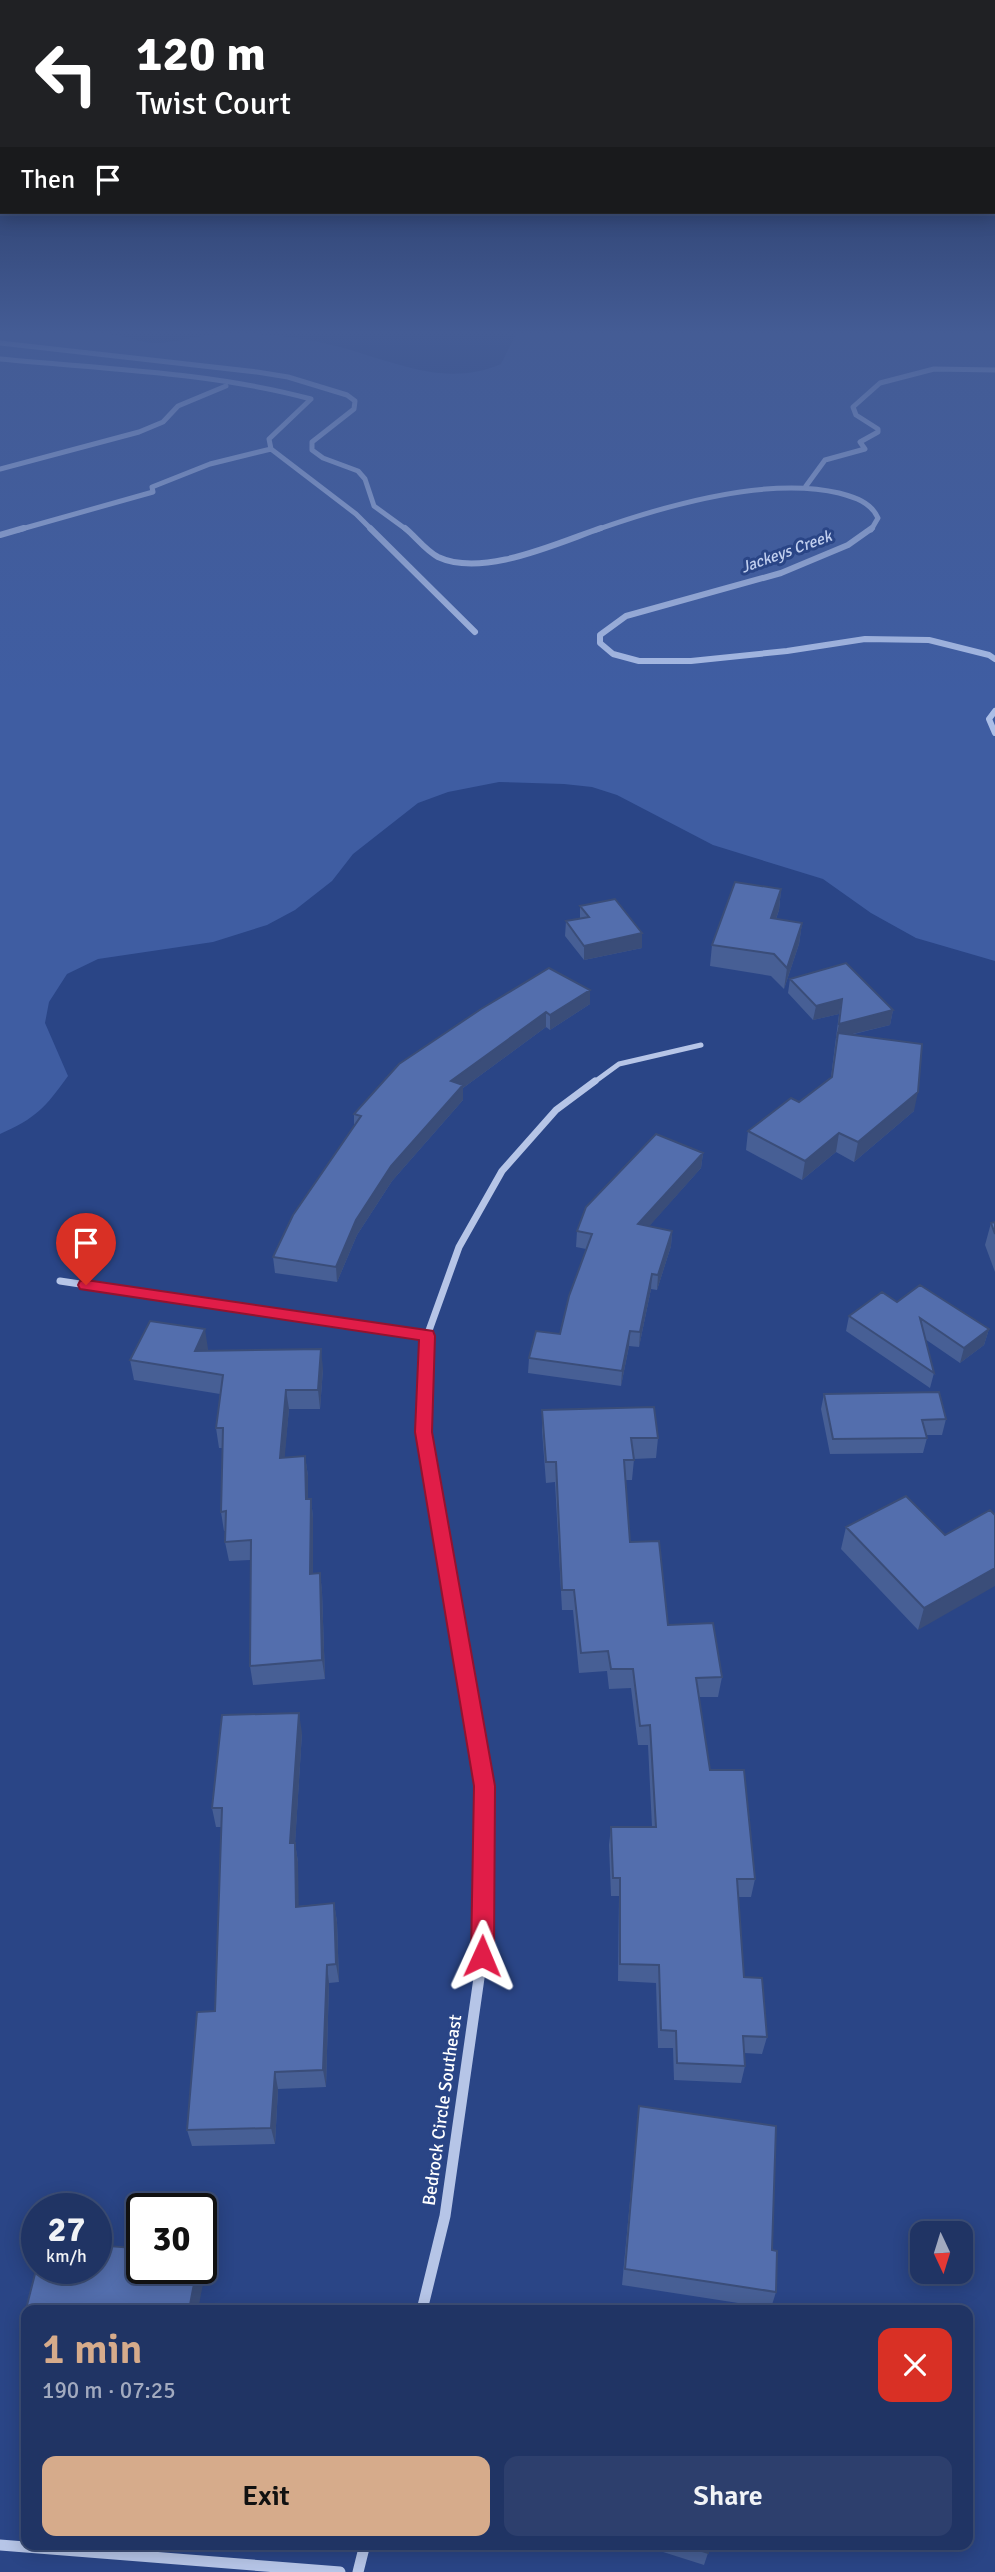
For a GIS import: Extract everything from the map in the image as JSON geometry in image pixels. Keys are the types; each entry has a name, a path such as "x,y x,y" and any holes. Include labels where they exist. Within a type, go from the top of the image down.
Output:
{"street":[{"name":"Bedrock Circle Southeast","path":"423,2305 445,2216 482,1956 484,1786 424,1432 427,1336 459,1247 502,1171 556,1110 619,1063 701,1045"},
{"path":"60,1281 427,1336"},
{"path":"0,2545 21,2547"},
{"path":"63,2550 340,2572"},
{"path":"358,2572 364,2550"}],"shaded area":[{"path":"0,454 995,454 995,961 916,938 871,913 823,879 713,845 617,795 592,787 499,782 448,792 418,803 353,854 332,881 295,910 267,925 213,942 98,959 67,974 49,1002 45,1023 68,1076 39,1111 23,1123 0,1134"}],"building":[{"path":"735,882 781,889 771,918 802,923 787,968 774,954 712,945"},
{"path":"615,899 642,933 584,946 566,921 589,917 580,906"},
{"path":"846,963 893,1010 839,1024 842,999 816,1006 790,979"},
{"path":"549,968 590,990 550,1015 546,1012 451,1081 463,1085 391,1166 356,1220 336,1267 273,1257 293,1215 361,1116 354,1114 399,1064 481,1009"},
{"path":"838,1033 922,1044 918,1092 858,1142 839,1133 805,1161 748,1131 791,1098 799,1102 832,1077"},
{"path":"656,1134 703,1153 638,1224 672,1231 658,1275 652,1274 640,1332 630,1331 622,1371 529,1358 536,1331 560,1334 569,1296 592,1234 577,1231 586,1207"},
{"path":"920,1285 989,1329 964,1348 920,1318 934,1373 849,1316 882,1292 897,1302"},
{"path":"150,1321 205,1329 195,1351 321,1349 318,1390 286,1390 280,1458 305,1456 306,1499 311,1499 310,1574 320,1573 322,1660 250,1666 251,1540 225,1542 226,1511 221,1512 223,1428 216,1428 223,1375 130,1360"},
{"path":"939,1392 946,1419 922,1420 927,1438 833,1439 824,1394"},
{"path":"654,1407 658,1438 631,1438 634,1460 624,1460 630,1542 659,1541 668,1625 713,1623 722,1677 696,1678 710,1770 744,1770 755,1879 737,1879 744,1977 762,1978 767,2037 743,2036 745,2066 677,2063 676,2031 661,2030 659,1965 620,1964 620,1878 613,1878 611,1827 656,1827 650,1725 640,1726 633,1669 611,1669 608,1651 581,1653 574,1590 562,1590 556,1462 546,1462 542,1410"},
{"path":"906,1496 945,1535 990,1510 995,1515 995,1568 924,1608 846,1527"},
{"path":"299,1713 290,1843 295,1843 296,1907 334,1903 336,1964 327,1965 323,2070 275,2072 271,2128 187,2130 197,2012 215,2011 222,1808 212,1808 222,1715"},
{"path":"639,2106 776,2126 772,2250 777,2251 776,2292 625,2269"},
{"path":"112,2246 126,2247 126,2284 194,2284 190,2305 27,2305 32,2284 112,2284"}],"waterway":[{"name":"Jackeys Creek","path":"0,469 56,454"},
{"path":"18,530 153,492 152,487 210,464 251,454"},
{"path":"278,454 356,514 370,528"},
{"name":"Jackeys Creek","path":"318,454 358,471 365,479 374,506 407,530"},
{"path":"806,486 825,460 847,454"},
{"name":"Jackeys Creek","path":"596,530 684,503 781,488 811,489 856,498 867,504 878,518 871,530"},
{"path":"0,535 24,528"},
{"path":"370,528 475,632"},
{"name":"Jackeys Creek","path":"405,528 438,557 456,562 476,563 520,556 601,528"},
{"name":"Jackeys Creek","path":"872,528 848,545 781,573 626,616 600,635 600,643 613,654 639,661 691,661 787,651 865,639 929,640 989,655 995,659"},
{"name":"Jackeys Creek","path":"995,711 989,719 995,733"}],"route":[{"path":"86,1285 427,1336 424,1432 484,1786 482,1956"}]}
